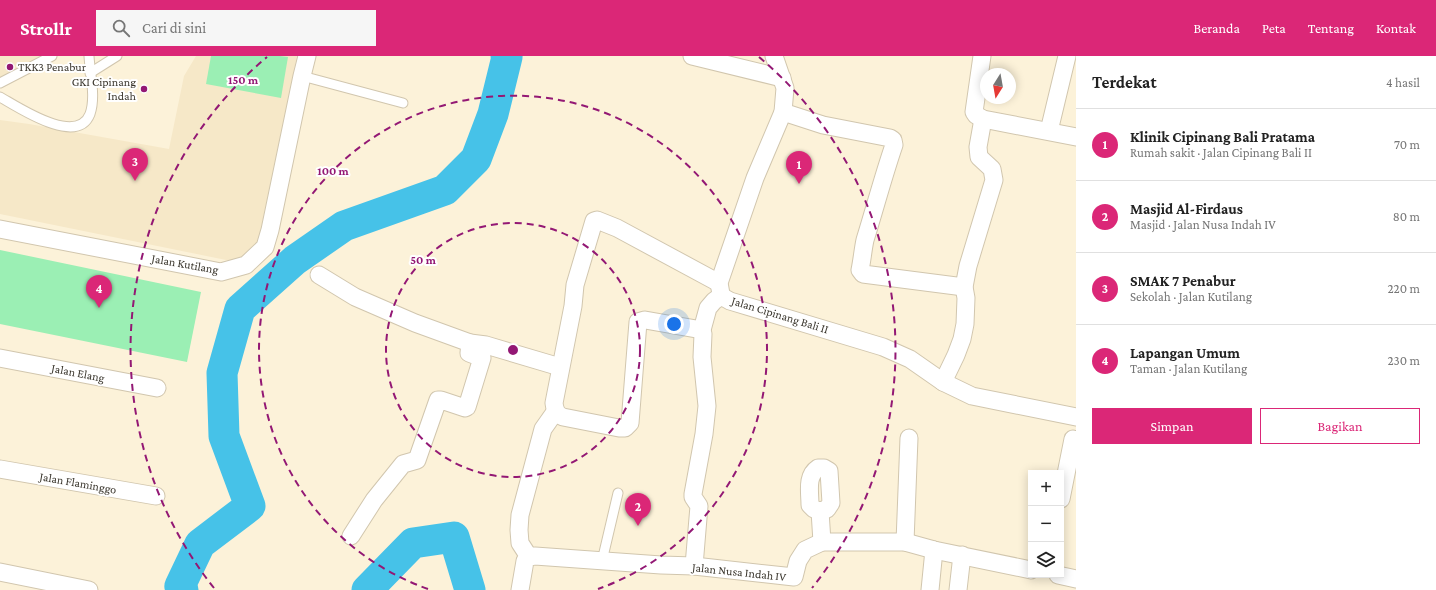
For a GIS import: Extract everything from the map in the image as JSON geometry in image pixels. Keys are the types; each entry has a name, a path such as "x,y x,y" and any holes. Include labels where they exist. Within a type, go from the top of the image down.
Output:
{"street":[{"name":"Jalan Kutilang","path":"0,230 221,272 246,265 265,247 270,230 307,56"},
{"path":"692,56 782,78"},
{"path":"694,566 699,504 692,494 704,434 707,406 702,357 702,330 708,308 714,301 720,289 755,178 783,112 785,88 774,56"},
{"path":"943,382 956,355 963,332 965,324 966,298 964,287 968,266 994,180 992,169 979,157 978,147 982,56"},
{"path":"1049,131 1067,56"},
{"path":"783,112 823,125 890,138 893,140 894,145 880,185 865,241 860,270 863,274 964,287"},
{"path":"979,113 1076,137"},
{"name":"Jalan Cipinang Bali II","path":"560,367 568,336 575,285 594,221 597,220 617,228 720,289 730,301 883,347 910,359 943,382 972,396 1076,417"},
{"path":"319,275 354,297 415,323 470,343 486,345 560,367 554,403 555,412 543,430 520,515 520,543 527,559 520,590"},
{"path":"555,412 563,417 625,428 630,423 638,322 645,320 702,330"},
{"path":"351,536 374,500 403,464 417,460 438,400 465,408 467,407 482,358 469,353 470,343"},
{"name":"Jalan Elang","path":"0,358 157,388"},
{"path":"905,542 910,438"},
{"path":"1064,484 1073,439"},
{"name":"Jalan Flaminggo","path":"0,469 156,496"},
{"path":"820,511 822,542"},
{"name":"Jalan Nusa Indah IV","path":"527,559 535,556 694,566 794,584 798,561 805,550 822,542 905,542 934,550 1028,569"},
{"path":"930,590 934,550"},
{"path":"958,590 962,555"},
{"path":"0,572 89,590"},
{"path":"1064,576 1076,579"}],"lane":[{"path":"0,83 52,56"},
{"path":"0,97 39,118 68,127 76,127 87,119 90,114 92,102 89,56"},
{"path":"90,73 117,56"},
{"path":"302,76 403,103"},
{"path":"602,561 618,492"}],"shaded area":[{"name":"TKK3 Penabur","path":"0,56 42,56 0,78"},
{"path":"196,56 297,56 257,247 246,256 231,261 0,214 0,120 169,149 184,76"}],"green space":[{"path":"211,56 288,57 281,98 206,84"},
{"path":"0,250 201,292 187,362 0,324"}],"waterway":[{"path":"183,590 180,586 200,544 250,506 224,436 222,373 240,309 295,260 344,226 445,190 476,159 493,114 506,56"},
{"path":"367,590 413,543 454,537 470,590"}],"place":[{"name":"TKK3 Penabur","path":"10,67"},
{"name":"GKI Cipinang Indah","path":"144,89"},
{"name":"SMAK 7 Penabur","path":"135,181"},
{"name":"Klinik Cipinang Bali Pratama","path":"799,184"},
{"name":"Lapangan Umum","path":"99,308"},
{"name":"Masjid Al-Firdaus","path":"638,526"}]}
